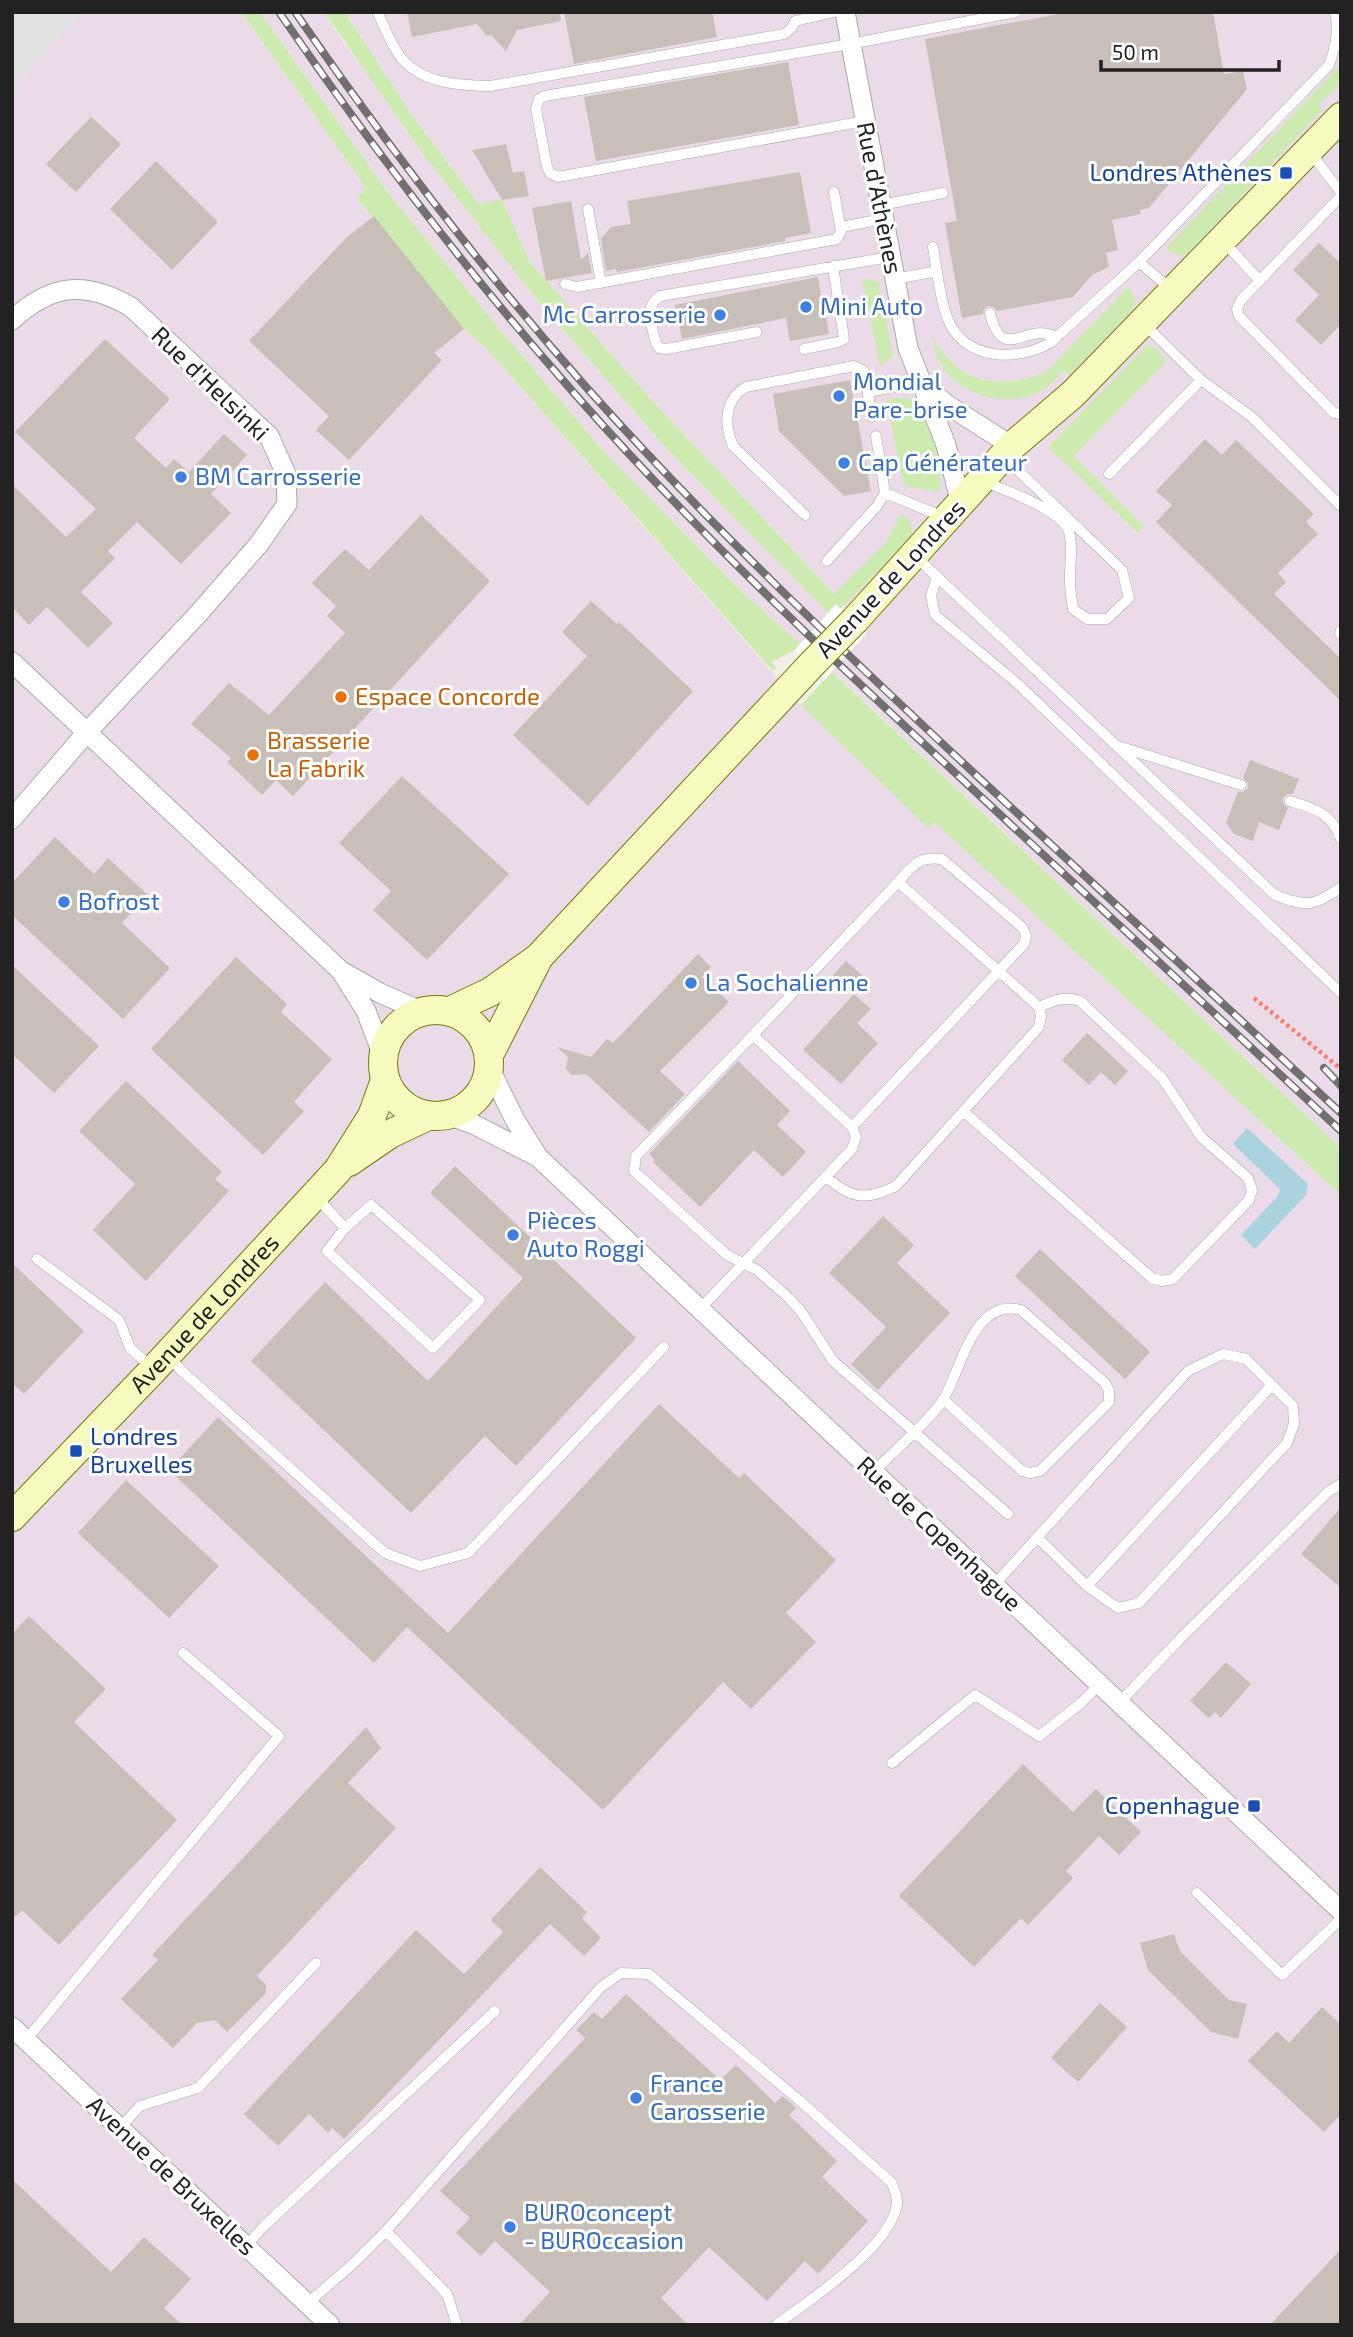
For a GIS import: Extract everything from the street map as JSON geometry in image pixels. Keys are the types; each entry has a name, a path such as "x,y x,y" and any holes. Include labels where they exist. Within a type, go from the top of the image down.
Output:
{"street":[{"name":"Rue d'Athènes","path":"845,12 908,348 946,445 954,511"},
{"name":"Avenue de Londres","path":"437,1011 490,992 538,958 855,620 1008,451 1073,394 1341,117"},
{"name":"Rue d'Helsinki","path":"12,320 40,298 60,291 94,291 131,307 269,436 286,474 287,504 259,544 199,613 88,732 12,819"},
{"path":"920,382 1008,451"},
{"path":"12,662 341,971 380,993 466,1017 484,1038 489,1061 484,1085 478,1097 466,1107 438,1115 409,1108 394,1096 366,1011 341,971"},
{"name":"Avenue de Londres","path":"489,1061 538,958"},
{"path":"384,1068 389,1039 398,1025 437,1011"},
{"name":"Rue de Copenhague","path":"489,1061 509,1108 538,1157"},
{"name":"Avenue de Londres","path":"338,1170 372,1116 384,1068"},
{"name":"Avenue de Londres","path":"12,1517 338,1170 390,1134 438,1115"},
{"name":"Rue de Copenhague","path":"438,1115 490,1132 538,1157 1341,1911"},
{"name":"Avenue de Bruxelles","path":"19,2033 330,2325"}],"lane":[{"path":"377,12 402,60 432,78 467,86 513,83 784,34 793,28 794,17 834,12"},
{"path":"865,121 558,177 550,173 547,167 536,109 539,99 545,96 850,44 1016,12"},
{"path":"933,247 947,318 955,332 970,345 989,354 1010,356 1033,352 1056,337 1139,262 1329,65 1336,47 1338,28 1335,12"},
{"path":"1308,150 1341,194 1259,280 1241,300 1237,309 1240,316 1334,413 1341,414"},
{"path":"565,284 577,287 837,239 841,235 841,227 834,192"},
{"path":"841,227 943,193"},
{"path":"588,209 601,283"},
{"path":"1222,239 1259,280"},
{"path":"757,332 666,349 659,348 649,308 653,300 660,296 890,257"},
{"path":"1139,262 1173,290"},
{"path":"804,349 844,339 833,266"},
{"path":"895,279 937,271"},
{"path":"990,313 997,334 1004,339 1040,333 1056,337"},
{"path":"1142,322 1201,380 1252,417 1341,506"},
{"path":"805,515 733,446 727,432 730,402 738,391 746,387 855,366 864,371 872,417"},
{"path":"1109,474 1201,380"},
{"path":"868,392 920,382"},
{"path":"827,561 877,506 885,493 876,436"},
{"path":"982,480 1041,507 1058,517 1069,530 1073,609 1087,620 1107,619 1129,598 1122,570 1008,451"},
{"path":"885,493 954,511"},
{"path":"914,555 1275,895 1298,904 1322,901 1341,887"},
{"path":"937,577 931,596 935,615 1018,684 1341,993"},
{"path":"1115,745 1241,785"},
{"path":"1290,801 1313,808 1334,823 1341,839"},
{"path":"852,1127 1024,944 1026,936 1023,928 942,859 929,857 919,860 636,1156 633,1165 634,1171 727,1255 757,1270 789,1298 802,1313 833,1362 1009,1514"},
{"path":"826,1176 841,1190 855,1195 878,1195 895,1186 1039,1027 1039,1007 898,882"},
{"path":"963,1111 1153,1279 1173,1279 1249,1200 1252,1190 1248,1178 1201,1137 1162,1078 1080,1001 1070,998 1056,999 1039,1007"},
{"path":"700,1310 852,1149 856,1137 852,1127 753,1035"},
{"path":"314,1195 345,1228"},
{"path":"371,1205 480,1300 433,1348 327,1251 345,1228 371,1205"},
{"path":"37,1259 118,1320 130,1348 182,1371 385,1553 420,1566 468,1553 664,1347"},
{"path":"872,1472 943,1399 966,1347 982,1323 997,1311 1012,1307 1021,1310 1105,1383 1109,1391 1109,1402 1040,1471 1030,1473 1022,1471 943,1399"},
{"path":"994,1585 1037,1537 1188,1371 1223,1354 1246,1359 1293,1406 1294,1424 1287,1443 1139,1603 1118,1608 1087,1586 1037,1537"},
{"path":"1087,1586 1272,1385"},
{"path":"1119,1703 1320,1500 1341,1484"},
{"path":"19,2033 279,1736 183,1653"},
{"path":"892,1763 975,1695 1040,1737 1100,1684"},
{"path":"1197,1893 1282,1975 1341,1919"},
{"path":"120,2128 140,2105 198,2088 316,1963"},
{"path":"308,2303 355,2263 386,2231 601,1987 621,1973 649,1974 799,2099 892,2183 898,2201 892,2223 850,2270 776,2325"},
{"path":"246,2246 264,2226 495,2011"},
{"path":"386,2231 447,2294 457,2325"}],"path":[{"path":"1254,998 1341,1069"}],"shaded area":[{"path":"12,12 83,12 12,88"},
{"path":"83,12 241,12 366,188 357,198 464,329 485,347 801,705 928,827 934,821 1341,1195 1341,2325 12,2325 12,88"},
{"path":"260,12 324,12 341,39 533,295 665,447 828,613 800,644 740,590 607,455 501,331 389,194"},
{"path":"345,12 1341,12 1341,1148 832,671 866,634 834,594 648,396 530,262 502,201 479,204 411,114"}],"green space":[{"path":"241,12 260,12 389,194 607,455 740,590 800,644 795,650 772,662 776,668 773,671 485,347 464,329 357,198 366,188"},
{"path":"324,12 345,12 411,114 479,204 502,200 530,262 648,396 834,594 886,542 901,514 909,521 912,526 911,537 840,609 836,605 828,613 665,447 533,295 423,154"},
{"path":"1341,64 1341,83 1318,105 1322,110 1187,254 1176,254 1166,248"},
{"path":"862,279 874,280 879,284 893,356 880,366"},
{"path":"1129,286 1134,297 1133,309 1069,375 1063,371 1038,393 1013,399 986,397 962,386 952,378 938,357 932,337 954,364 971,376 1001,382 1032,377 1050,368"},
{"path":"1147,345 1157,349 1167,361 1074,456 1144,526 1138,533 1048,447"},
{"path":"886,398 910,398 931,431 938,453 940,492 904,486"},
{"path":"832,672 1341,1148 1341,1195 934,822 928,828 801,705"}],"water":[{"path":"1247,1128 1308,1184 1306,1195 1255,1249 1241,1235 1278,1196 1280,1189 1233,1144"}],"pier":[{"path":"836,604 866,634 825,679 795,650"}],"building":[{"path":"407,12 560,12 561,21 517,30 506,51 477,24 412,37"},
{"path":"564,12 712,12 717,37 574,64"},
{"path":"1069,12 1213,12 1224,74 1243,71 1247,89 1149,208 1140,210 1141,214 1112,220 1118,250 1106,253 1109,267 1092,275 1073,297 997,311 988,306 983,314 962,318 945,223 957,221 925,39"},
{"path":"788,62 799,125 596,161 584,97"},
{"path":"91,117 121,144 76,192 46,164"},
{"path":"506,144 513,173 524,171 529,196 502,200 472,150"},
{"path":"156,161 218,222 172,270 110,209"},
{"path":"800,172 811,233 785,238 785,241 617,272 616,269 606,271 601,239 611,227 631,224 627,201"},
{"path":"571,201 581,260 588,253 592,273 546,281 532,208"},
{"path":"374,216 464,329 434,353 442,360 349,460 316,430 329,416 249,341 346,238"},
{"path":"1319,243 1341,264 1341,324 1321,345 1295,320 1319,295 1293,270"},
{"path":"818,277 829,334 790,341 786,318 682,339 675,305"},
{"path":"105,339 170,399 134,438 166,468 174,459 189,472 224,434 247,455 211,494 231,513 181,564 137,522 108,551 115,558 81,592 113,623 88,648 47,607 29,625 12,607 12,484 66,537 96,509 15,432"},
{"path":"850,380 871,491 844,496 779,431 773,394"},
{"path":"1205,439 1222,455 1236,440 1314,514 1306,522 1318,534 1278,573 1286,582 1274,594 1341,659 1341,701 1156,522 1172,505 1156,491"},
{"path":"421,515 490,581 293,796 276,780 262,795 227,762 231,758 191,724 229,683 269,715 345,633 327,616 336,606 312,583 345,549 369,570"},
{"path":"591,601 617,624 619,622 693,691 588,806 513,735 587,656 562,632"},
{"path":"1250,760 1299,779 1293,794 1283,798 1283,803 1288,808 1279,830 1259,822 1253,841 1234,834 1226,823 1238,792 1248,788 1248,783 1243,778"},
{"path":"402,776 509,874 427,960 373,910 391,891 339,843"},
{"path":"55,837 94,874 108,858 148,895 122,923 170,968 123,1019 12,915 12,883"},
{"path":"698,954 711,967 702,977 729,1002 660,1071 685,1094 649,1132 586,1074 571,1075 566,1068 568,1057 557,1047 591,1057 607,1039 613,1043"},
{"path":"236,957 287,1004 281,1012 332,1059 294,1102 304,1111 263,1155 151,1049"},
{"path":"846,961 866,979 853,993 833,975"},
{"path":"12,965 99,1046 54,1093 12,1054"},
{"path":"854,994 871,1009 857,1023 878,1043 841,1084 803,1050"},
{"path":"1087,1033 1128,1071 1115,1085 1101,1072 1089,1085 1062,1060"},
{"path":"738,1061 790,1111 777,1125 806,1152 783,1177 754,1150 700,1207 653,1162 655,1160 649,1154"},
{"path":"126,1081 222,1172 215,1179 229,1191 146,1281 93,1230 135,1184 79,1131"},
{"path":"455,1166 636,1338 516,1466 485,1436 411,1513 251,1361 325,1282 428,1381 523,1278 430,1193"},
{"path":"883,1216 914,1245 897,1263 950,1313 878,1390 851,1364 886,1327 829,1273"},
{"path":"1040,1249 1150,1352 1125,1379 1015,1276"},
{"path":"12,1263 84,1331 24,1394 12,1383"},
{"path":"659,1404 739,1478 744,1473 836,1560 786,1613 816,1642 751,1709 723,1682 603,1810 407,1627 374,1663 169,1470 218,1417 448,1633"},
{"path":"126,1480 219,1566 169,1618 78,1533"},
{"path":"1341,1507 1341,1588 1301,1554"},
{"path":"29,1616 106,1689 74,1722 177,1820 59,1945 22,1910 12,1920 12,1634"},
{"path":"1226,1662 1251,1684 1221,1718 1215,1712 1209,1718 1190,1701"},
{"path":"366,1727 381,1748 348,1783 396,1828 257,1976 266,1985 266,1993 227,2032 215,2020 197,2023 173,2048 121,1999 158,1960 152,1955"},
{"path":"1023,1764 1073,1812 1096,1789 1141,1832 1119,1855 1099,1836 1066,1871 1073,1878 1028,1925 1021,1918 974,1967 899,1896"},
{"path":"540,1867 587,1912 582,1918 601,1938 584,1956 550,1924 344,2139 332,2128 328,2133 309,2114 278,2146 244,2114 416,1930 464,1974 503,1932 491,1920"},
{"path":"1174,1934 1180,1951 1229,2000 1247,2004 1238,2039 1211,2032 1148,1970 1140,1943"},
{"path":"626,1994 720,2080 736,2065 775,2103 782,2096 790,2102 796,2108 789,2115 837,2161 822,2177 868,2221 818,2274 805,2261 767,2301 709,2247 661,2298 688,2325 519,2325 550,2292 495,2241 481,2256 456,2233 470,2218 440,2191 585,2038 576,2030 594,2012 602,2019"},
{"path":"1100,2003 1127,2027 1078,2082 1051,2058"},
{"path":"1322,2007 1341,2025 1341,2114 1324,2132 1248,2061 1277,2031 1289,2043"},
{"path":"12,2179 111,2272 144,2237 191,2279 164,2308 182,2325 12,2325"},
{"path":"1341,2249 1341,2325 1270,2325"}],"railway":[{"path":"279,12 348,111 458,254 574,393 667,494 864,688 1341,1131"},
{"path":"295,12 399,157 472,251 547,342 632,438 776,586 1341,1113"},
{"path":"1324,1068 1341,1086"}],"place":[{"name":"Londres Athènes","path":"1286,173"},
{"name":"Mini Auto","path":"806,307"},
{"name":"Mc Carrosserie","path":"720,315"},
{"name":"Mondial Pare-brise","path":"839,396"},
{"name":"Cap Générateur","path":"844,463"},
{"name":"BM Carrosserie","path":"181,477"},
{"name":"Espace Concorde","path":"341,697"},
{"name":"Brasserie La Fabrik","path":"253,755"},
{"name":"Bofrost","path":"64,902"},
{"name":"La Sochalienne","path":"691,983"},
{"name":"Pièces Auto Roggi","path":"513,1235"},
{"name":"Londres Bruxelles","path":"76,1451"},
{"name":"Copenhague","path":"1254,1806"},
{"name":"France Carosserie","path":"636,2098"},
{"name":"BUROconcept - BUROccasion","path":"510,2227"}]}
